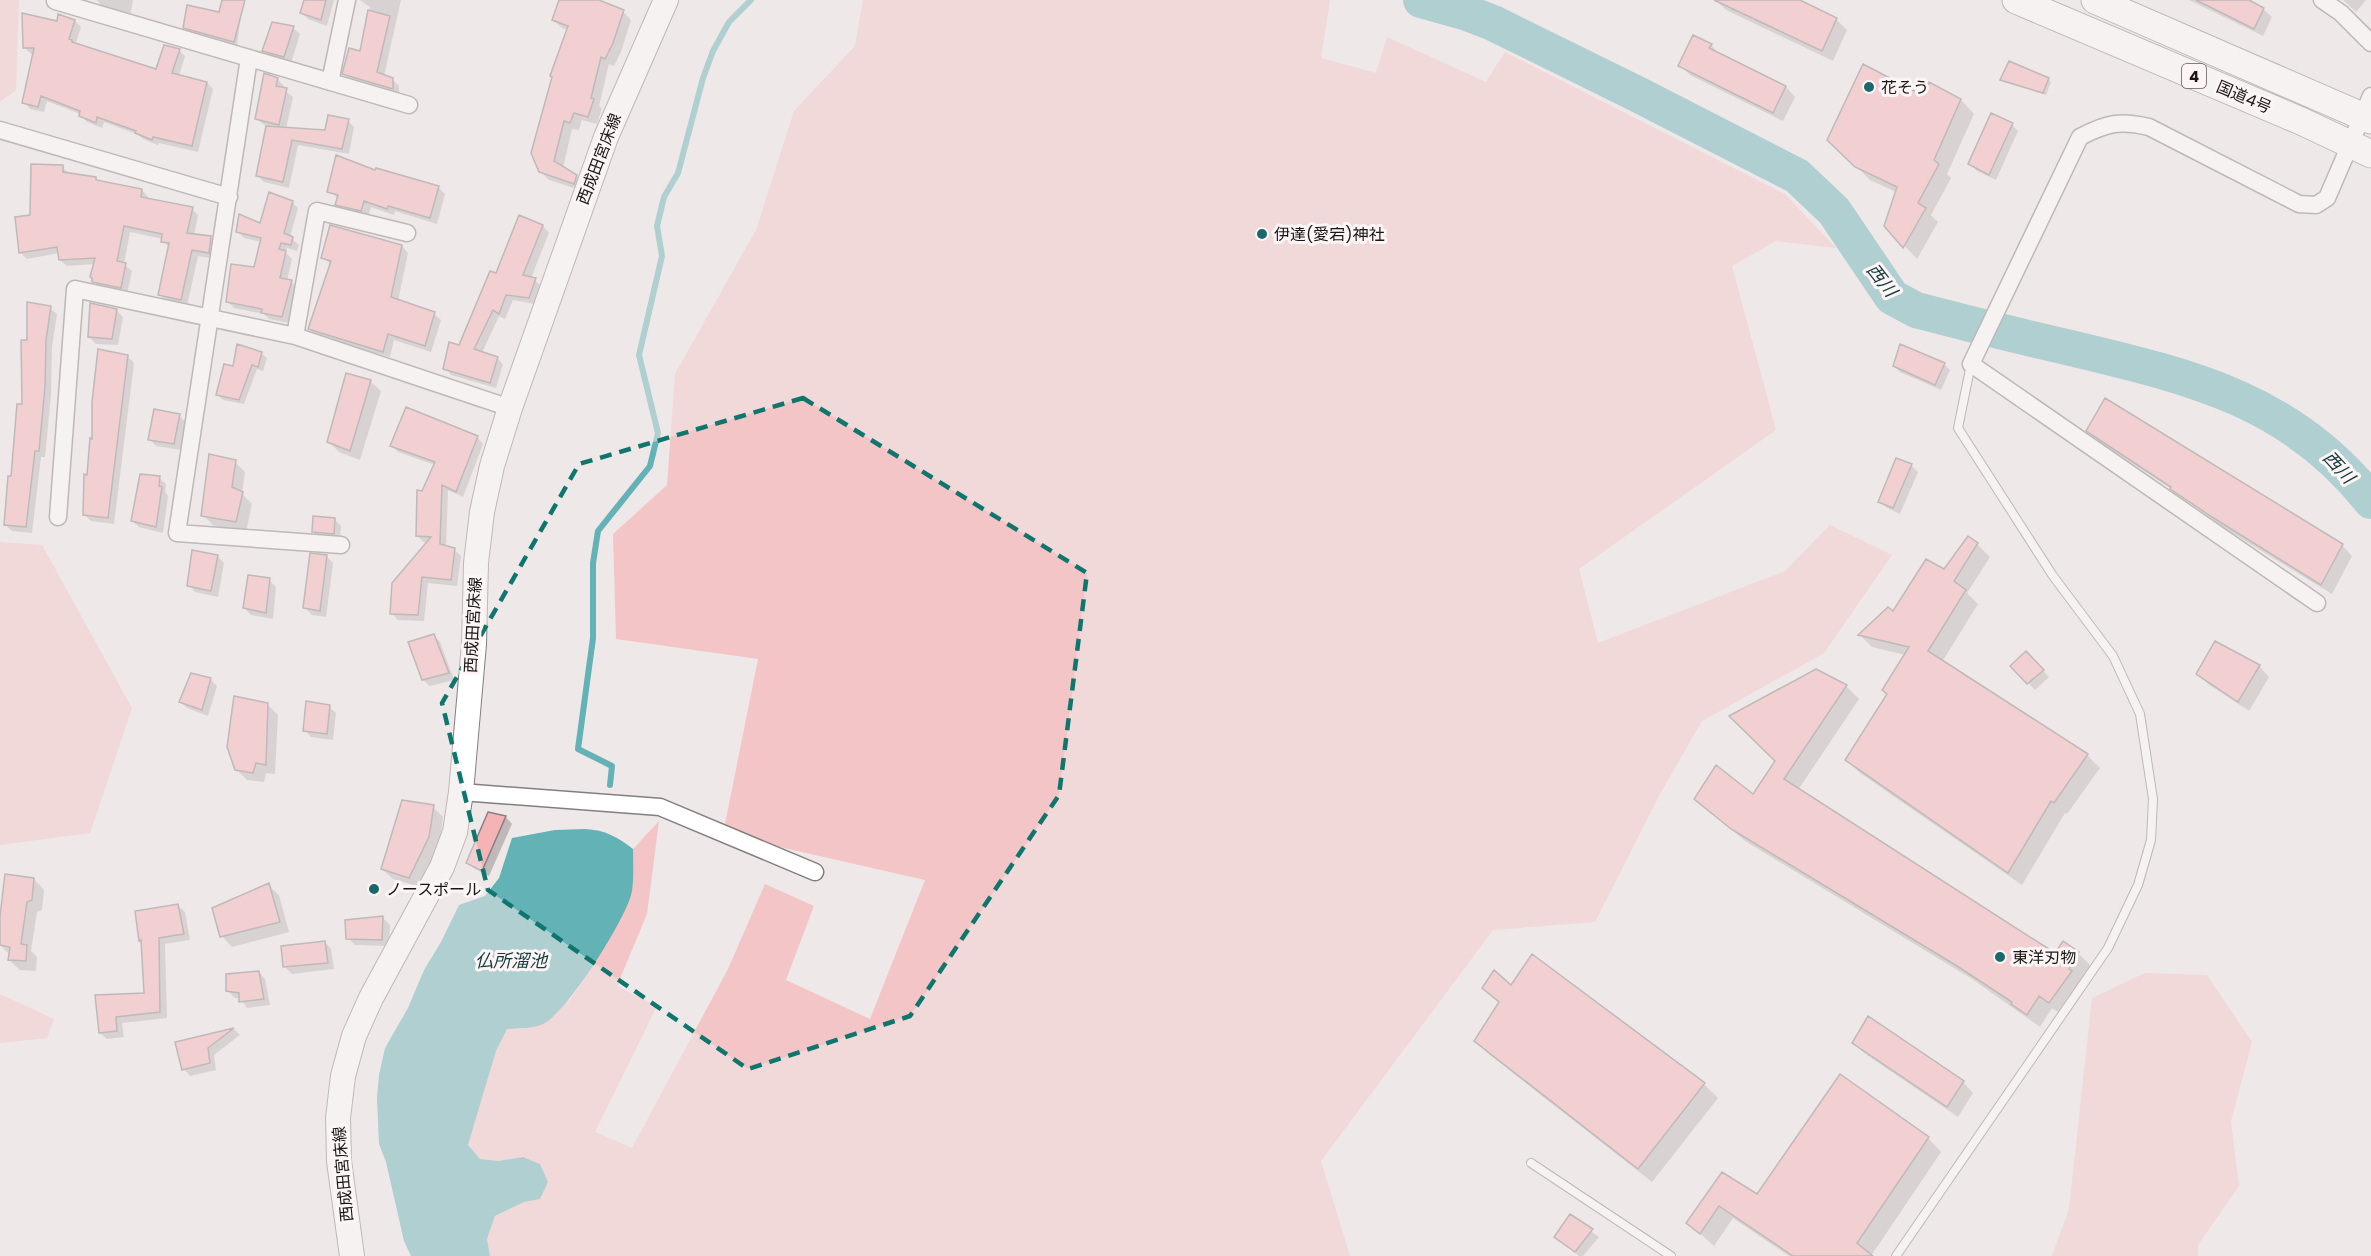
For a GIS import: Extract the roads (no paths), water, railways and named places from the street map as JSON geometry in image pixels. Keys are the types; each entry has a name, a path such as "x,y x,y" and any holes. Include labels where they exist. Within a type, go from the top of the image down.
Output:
{"highway":[{"name":"国道4号","path":"2016,0 2361,149"},
{"name":"国道4号","path":"2095,0 2368,111"}],"main road":[{"name":"西成田宮床線","path":"352,1256 339,1161 338,1118 343,1076 354,1036 442,867 455,832 461,792 474,644 476,563 480,522 492,466 510,408 606,137 666,0"}],"street":[{"path":"330,82 347,0"},
{"path":"2322,0 2341,13 2371,43"},
{"path":"55,2 409,105"},
{"path":"249,58 177,533 341,545"},
{"path":"2317,603 1971,364 2080,137 2103,125 2127,122 2150,127 2299,204 2316,205 2327,198 2361,149 2368,111"},
{"path":"0,130 229,197"},
{"path":"295,336 317,211 407,233"},
{"path":"58,517 75,289 295,336 510,408"},
{"path":"461,792 660,807 815,872"}],"lane":[{"path":"1896,1256 2108,948 2138,885 2151,840 2153,799 2140,714 2113,656 2053,576 1958,428 1971,364"},
{"path":"1531,1163 1671,1256"}],"water":[{"name":"仏所溜池","path":"585,829 611,835 633,849 633,886 628,903 595,963 554,1016 539,1026 507,1029 496,1051 468,1145 480,1159 498,1161 523,1157 540,1164 548,1182 540,1199 524,1202 495,1216 487,1239 490,1256 411,1256 404,1241 386,1162 379,1144 377,1098 385,1048 408,1008 424,970 459,905 485,896 499,878 512,838 555,830"}],"waterway":[{"path":"610,785 612,766 578,749 593,638 593,563 598,531 650,466 658,433 639,355 662,256 657,226 664,197 678,173 703,78 713,51 729,22 751,0"},
{"name":"西川","path":"1421,0 1493,23 1797,176 1834,211 1892,297 1916,310 2160,370 2238,398 2274,416 2308,439 2341,467 2371,501"}],"place":[{"name":"花そう","path":"1869,87"},
{"name":"伊達(愛宕)神社","path":"1262,234"},
{"name":"ノースポール","path":"374,889"},
{"name":"東洋刃物","path":"2000,957"}]}
